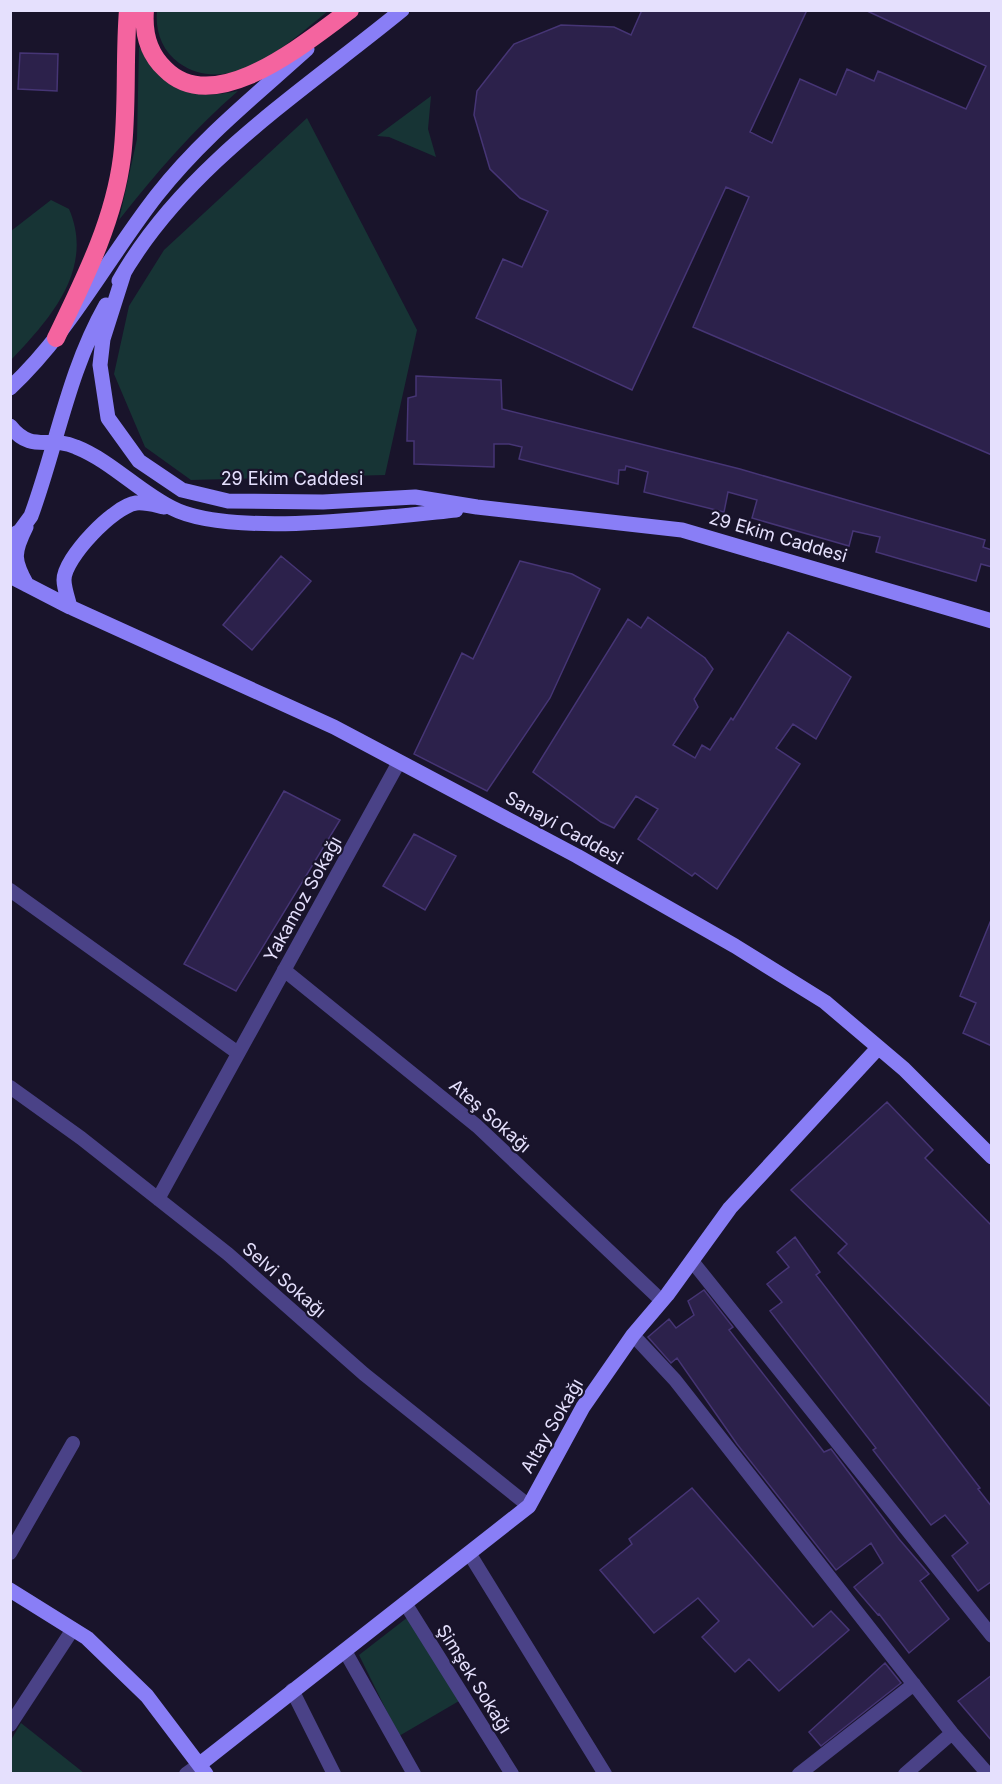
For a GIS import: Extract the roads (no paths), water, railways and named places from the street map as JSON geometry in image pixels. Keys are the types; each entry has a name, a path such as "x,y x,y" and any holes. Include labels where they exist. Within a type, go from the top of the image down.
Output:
{"highway":[{"path":"56,338 92,262 115,193 122,157 126,10"},
{"path":"145,10 146,37 159,64 183,82 214,87 265,68 350,10"}],"main road":[{"path":"10,388 35,365 56,338 124,238 177,171 238,109 350,10"},
{"path":"27,585 16,565 15,552 31,516 68,389 89,337 124,273 154,227 186,189 230,148 402,10"},
{"name":"29 Ekim Caddesi","path":"124,273 103,339 100,365 108,418 139,461 163,480 182,490 228,501 323,502 415,498 682,530 992,621"},
{"name":"29 Ekim Caddesi","path":"10,426 27,441 41,444 54,442 75,446 173,509 210,520 250,524 403,516 477,507"},
{"path":"70,607 64,579 70,562 95,531 117,510 135,503 173,509"},
{"path":"10,537 20,531 31,516"},
{"name":"Sanayi Caddesi","path":"10,576 70,607 334,727 577,856 735,946 825,1002 904,1070 992,1157"},
{"name":"Altay Sokağı","path":"203,1769 292,1690 345,1651 528,1506 583,1407 633,1335 662,1301 730,1208 878,1048"},
{"path":"10,1590 87,1638 147,1696 203,1769"}],"street":[{"name":"Yakamoz Sokağı","path":"158,1199 399,762"},
{"path":"10,890 238,1053"},
{"name":"Ateş Sokağı","path":"284,970 477,1126 662,1301"},
{"name":"Selvi Sokağı","path":"10,1087 228,1254 364,1374 528,1506"},
{"path":"692,1261 992,1636"},
{"path":"633,1335 675,1380 952,1734 988,1773"},
{"path":"10,1553 74,1443"},
{"path":"469,1553 605,1773"},
{"name":"Şimşek Sokağı","path":"405,1603 512,1773"},
{"path":"10,1725 73,1629"},
{"path":"345,1651 414,1773"},
{"path":"799,1773 914,1684"},
{"path":"292,1690 334,1773"},
{"path":"905,1773 952,1734"},
{"path":"186,1773 203,1769"}]}
